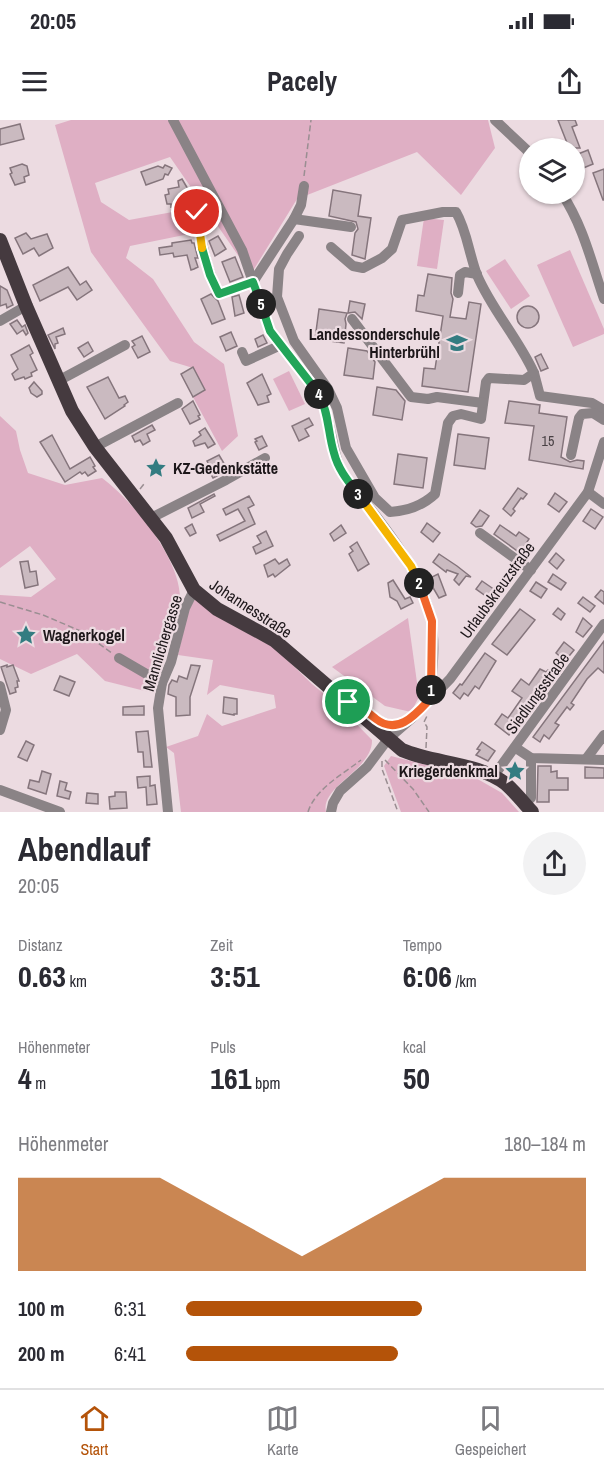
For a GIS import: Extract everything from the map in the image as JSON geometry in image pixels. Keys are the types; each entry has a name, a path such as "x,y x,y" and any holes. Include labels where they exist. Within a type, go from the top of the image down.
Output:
{"main road":[{"name":"Johannesstraße","path":"0,240 72,411 95,447 166,538 194,590 217,609 274,640 402,750 415,756 475,770 493,777 505,784 528,808"}],"street":[{"path":"173,120 242,249 270,331 320,396 325,406 334,453 341,471 411,566 423,591 432,621 430,699"},
{"path":"495,120 519,143"},
{"path":"197,212 201,244 210,275 219,294 253,282 294,219 301,205 304,186"},
{"path":"568,204 585,242 604,300"},
{"path":"332,248 353,266 363,268 382,258 392,249 402,220 456,212 461,221 477,274 494,307 523,350 534,373 540,396 592,403 604,410"},
{"path":"294,219 351,228"},
{"path":"299,236 279,269 277,297 294,341 328,389 337,408 346,448 375,498 390,512 406,511 427,501 435,494 448,423 453,416 461,414 480,418 486,382 489,378 524,380 534,373"},
{"path":"458,293 460,275 465,272 477,274"},
{"path":"0,321 26,306"},
{"path":"352,319 411,397 428,399 437,397 483,403"},
{"path":"58,381 126,345"},
{"path":"242,352 246,361 281,345"},
{"path":"95,447 178,403"},
{"path":"571,455 579,418 582,414 594,413 604,420"},
{"name":"Urlaubskreuzstraße","path":"331,812 340,791 367,767 388,739 450,679 531,570 588,492 604,442"},
{"path":"151,518 265,458"},
{"path":"588,492 604,504"},
{"path":"480,533 531,570"},
{"name":"Mannlichergasse","path":"168,812 158,708 162,683 171,662 185,608 194,590"},
{"name":"Siedlungsstraße","path":"493,777 604,625"},
{"path":"119,658 162,683"},
{"path":"0,686 6,710 0,730"},
{"path":"348,702 359,705 378,721 386,724 403,724 411,719"},
{"path":"586,759 604,735"},
{"path":"516,748 531,758 604,760"},
{"path":"528,808 531,798 531,758"},
{"path":"0,790 60,812"}],"path":[{"path":"304,186 311,120"},
{"path":"139,489 144,484"},
{"path":"0,602 43,615 83,632 119,658"},
{"path":"426,748 427,728 424,722 432,710 430,699"},
{"path":"398,812 382,769 382,757 413,789 429,812"},
{"path":"308,812 311,803 320,792 361,760"}],"shaded area":[{"path":"71,120 488,120 495,148 461,195 417,152 297,199 251,274 170,157 95,183 101,202 129,220 189,209 194,233 130,246 126,258 153,279 194,342 224,364 238,436 222,451 193,397 205,390 193,368 170,361 91,252 55,125"},
{"path":"424,218 444,220 437,269 417,266"},
{"path":"570,250 604,329 604,334 573,347 537,265"},
{"path":"505,259 530,296 511,309 486,271"},
{"path":"289,371 305,404 289,411 273,379"},
{"path":"0,416 16,431 28,473 65,485 102,478 141,516 164,550 173,568 180,601 153,693 105,681 77,654 31,674 0,659 0,595 31,597 56,579 30,546 0,568"},
{"path":"195,599 225,621 275,648 341,708 372,740 370,751 364,760 331,794 326,803 326,812 181,812 174,753 166,747 198,736 207,714 222,726 276,708 274,695 220,685 207,695 213,660 178,655 188,610"},
{"path":"408,618 419,697 411,712 385,706 332,667"},
{"path":"391,756 474,777 502,793 519,812 401,812 384,766"}],"building":[{"path":"558,120 575,120 577,125 572,127 576,138 565,138"},
{"path":"20,124 24,139 0,145 0,129"},
{"path":"588,150 593,164 585,167 585,151"},
{"path":"22,164 27,166 29,175 24,177 25,182 15,185 10,168"},
{"path":"165,165 172,168 168,175 165,174 163,179 146,185 141,172 158,166 163,168"},
{"path":"604,169 604,200 603,200 593,173"},
{"path":"182,179 192,196 185,197 186,204 171,207 171,204 167,204 165,195 169,194 168,189 179,187 178,181"},
{"path":"333,190 361,195 358,216 371,218 365,259 352,255 355,233 358,229 356,222 329,216"},
{"path":"26,233 31,239 47,234 53,248 39,256 34,248 23,254 15,238"},
{"path":"218,236 226,249 215,256 209,241"},
{"path":"191,240 198,258 195,258 198,267 194,269 191,270 187,255 174,257 173,253 160,255 159,248"},
{"path":"235,257 243,277 230,282 222,262"},
{"path":"68,267 80,285 86,281 92,290 77,300 68,287 40,301 33,285"},
{"name":"Landessonderschule Hinterbrühl","path":"428,274 452,278 453,299 450,317 466,319 469,302 481,304 468,392 422,386 424,368 435,369 443,316 416,311 418,295 424,296"},
{"path":"0,286 7,290 13,305 7,308 6,304 0,306"},
{"path":"211,294 218,301 225,319 212,324 201,299"},
{"path":"239,295 244,313 235,316 232,297"},
{"path":"350,301 365,304 362,319 355,312 348,313"},
{"path":"528,306 538,313 539,317 532,327 528,328 518,321 517,317 524,307"},
{"path":"319,309 347,313 344,343 315,339"},
{"path":"17,320 22,327 25,325 28,333 26,335 23,330 17,334 10,324"},
{"path":"63,328 65,334 56,337 58,343 55,344 55,349 48,335"},
{"path":"231,332 237,346 226,351 220,337"},
{"path":"263,335 267,343 258,347 255,339"},
{"path":"142,336 150,352 138,358 132,347 135,345 132,341"},
{"path":"88,342 93,351 84,357 78,348"},
{"path":"29,345 33,353 30,355 37,370 31,373 32,376 15,380 12,374 18,369 11,355"},
{"path":"348,348 367,351 375,362 373,379 344,375"},
{"path":"541,354 548,368 541,371 535,357"},
{"path":"193,367 205,390 193,397 181,374"},
{"path":"262,374 271,394 267,396 269,402 258,405 247,383"},
{"path":"108,377 119,398 125,396 128,402 105,419 87,387"},
{"path":"34,382 42,391 42,394 37,397 31,393 29,388"},
{"path":"377,387 396,390 405,401 402,420 373,415"},
{"path":"193,401 200,419 190,424 182,409"},
{"path":"509,401 540,405 539,413 567,417 561,457 570,462 584,461 583,469 529,460 534,426 505,423"},
{"path":"309,418 313,425 305,429 309,436 299,441 292,426"},
{"path":"152,425 155,430 147,434 150,441 143,445 140,440 135,442 132,436"},
{"path":"205,428 215,444 208,448 205,443 195,446 193,441 201,435 199,432"},
{"path":"458,434 489,438 485,469 454,465"},
{"path":"52,435 70,469 90,457 96,471 88,476 85,472 82,474 80,472 65,482 40,442"},
{"path":"262,436 267,446 259,450 255,439"},
{"path":"398,454 427,458 423,488 394,484"},
{"path":"219,455 225,465 222,467 225,472 213,478 207,461"},
{"path":"518,488 527,494 513,509 515,511 511,516 503,509"},
{"path":"555,493 567,502 559,512 548,504"},
{"path":"214,494 215,496 200,504 204,512 192,518 188,508"},
{"path":"249,496 254,505 248,508 255,524 220,541 217,535 245,521 238,509 226,515 223,509"},
{"path":"591,509 603,517 595,529 583,521"},
{"path":"480,510 489,516 482,526 476,527 471,523"},
{"path":"427,523 440,533 433,542 421,532"},
{"path":"192,524 196,533 190,536 185,528"},
{"path":"341,525 346,533 334,541 330,534"},
{"path":"500,525 516,536 519,532 529,539 520,553 494,534"},
{"path":"266,531 273,546 256,554 253,547 261,543 257,536"},
{"path":"357,542 369,564 358,571 349,554 353,551 350,547"},
{"path":"556,553 564,560 557,569 549,562"},
{"path":"439,554 471,577 466,576 459,585 454,580 458,574 447,570 446,572 433,562"},
{"path":"275,559 279,564 287,559 290,565 275,577 273,574 268,577 264,565"},
{"path":"28,561 30,572 36,571 38,585 25,588 20,562"},
{"path":"438,574 446,595 439,598 428,579"},
{"path":"553,574 566,583 561,590 548,582"},
{"path":"393,580 405,599 410,597 413,603 401,609 397,601 390,597 388,583"},
{"path":"482,581 502,593 498,598 494,595 490,599 476,589"},
{"path":"536,582 547,589 541,598 530,591"},
{"path":"601,590 604,592 604,604 595,597"},
{"path":"583,597 595,606 590,612 578,603"},
{"path":"558,608 565,614 561,620 553,614"},
{"path":"520,609 535,620 507,655 492,644"},
{"path":"583,618 592,626 583,637 576,632"},
{"path":"604,641 604,673 598,668 587,679 571,703 574,705 570,710 567,707 555,723 559,725 549,739 544,735 540,742 533,737"},
{"path":"564,642 574,650 565,661 556,653"},
{"path":"485,653 496,661 479,689 475,686 468,696 464,693 460,699 453,693 460,684 462,685"},
{"path":"7,665 7,667 13,665 19,681 17,681 18,687 15,688 16,692 10,694 1,667"},
{"path":"191,665 200,666 190,697 190,715 176,716 176,697 168,694 169,685 172,680 177,682 179,676 187,679"},
{"path":"540,669 546,672 548,670 555,675 532,705 535,706 528,716 526,715 509,735 495,724 502,714 508,718 522,698 512,691 521,679 529,685"},
{"path":"60,676 75,682 69,696 54,690"},
{"path":"224,697 237,699 237,714 223,713"},
{"path":"144,706 144,715 123,715 123,707"},
{"path":"148,731 152,767 144,767 143,752 138,752 136,732"},
{"path":"26,741 34,745 27,761 18,757"},
{"path":"482,742 495,751 488,761 476,755"},
{"path":"538,766 551,766 551,772 557,771 557,778 568,778 568,790 549,790 549,802 537,802"},
{"path":"585,767 604,768 604,778 585,778"},
{"path":"42,771 51,774 46,794 28,788 30,780 39,782"},
{"path":"150,776 150,786 155,785 157,804 147,805 146,787 138,788 137,777"},
{"path":"60,781 67,783 65,790 71,792 69,799 57,796"},
{"path":"115,792 126,792 127,808 110,809 109,797 115,796"},
{"path":"87,793 98,794 98,804 86,803"}],"place":[{"name":"Landessonderschule Hinterbrühl","path":"457,343"},
{"name":"KZ-Gedenkstätte","path":"156,468"},
{"name":"Wagnerkogel","path":"26,635"},
{"name":"Kriegerdenkmal","path":"515,771"}],"route":[{"path":"197,212 201,244 210,275 219,294 253,282 270,331 320,396 325,406 334,453 341,471 411,566 423,591 432,621 430,699 411,719 403,724 394,725 378,721 359,705 348,702"}]}
